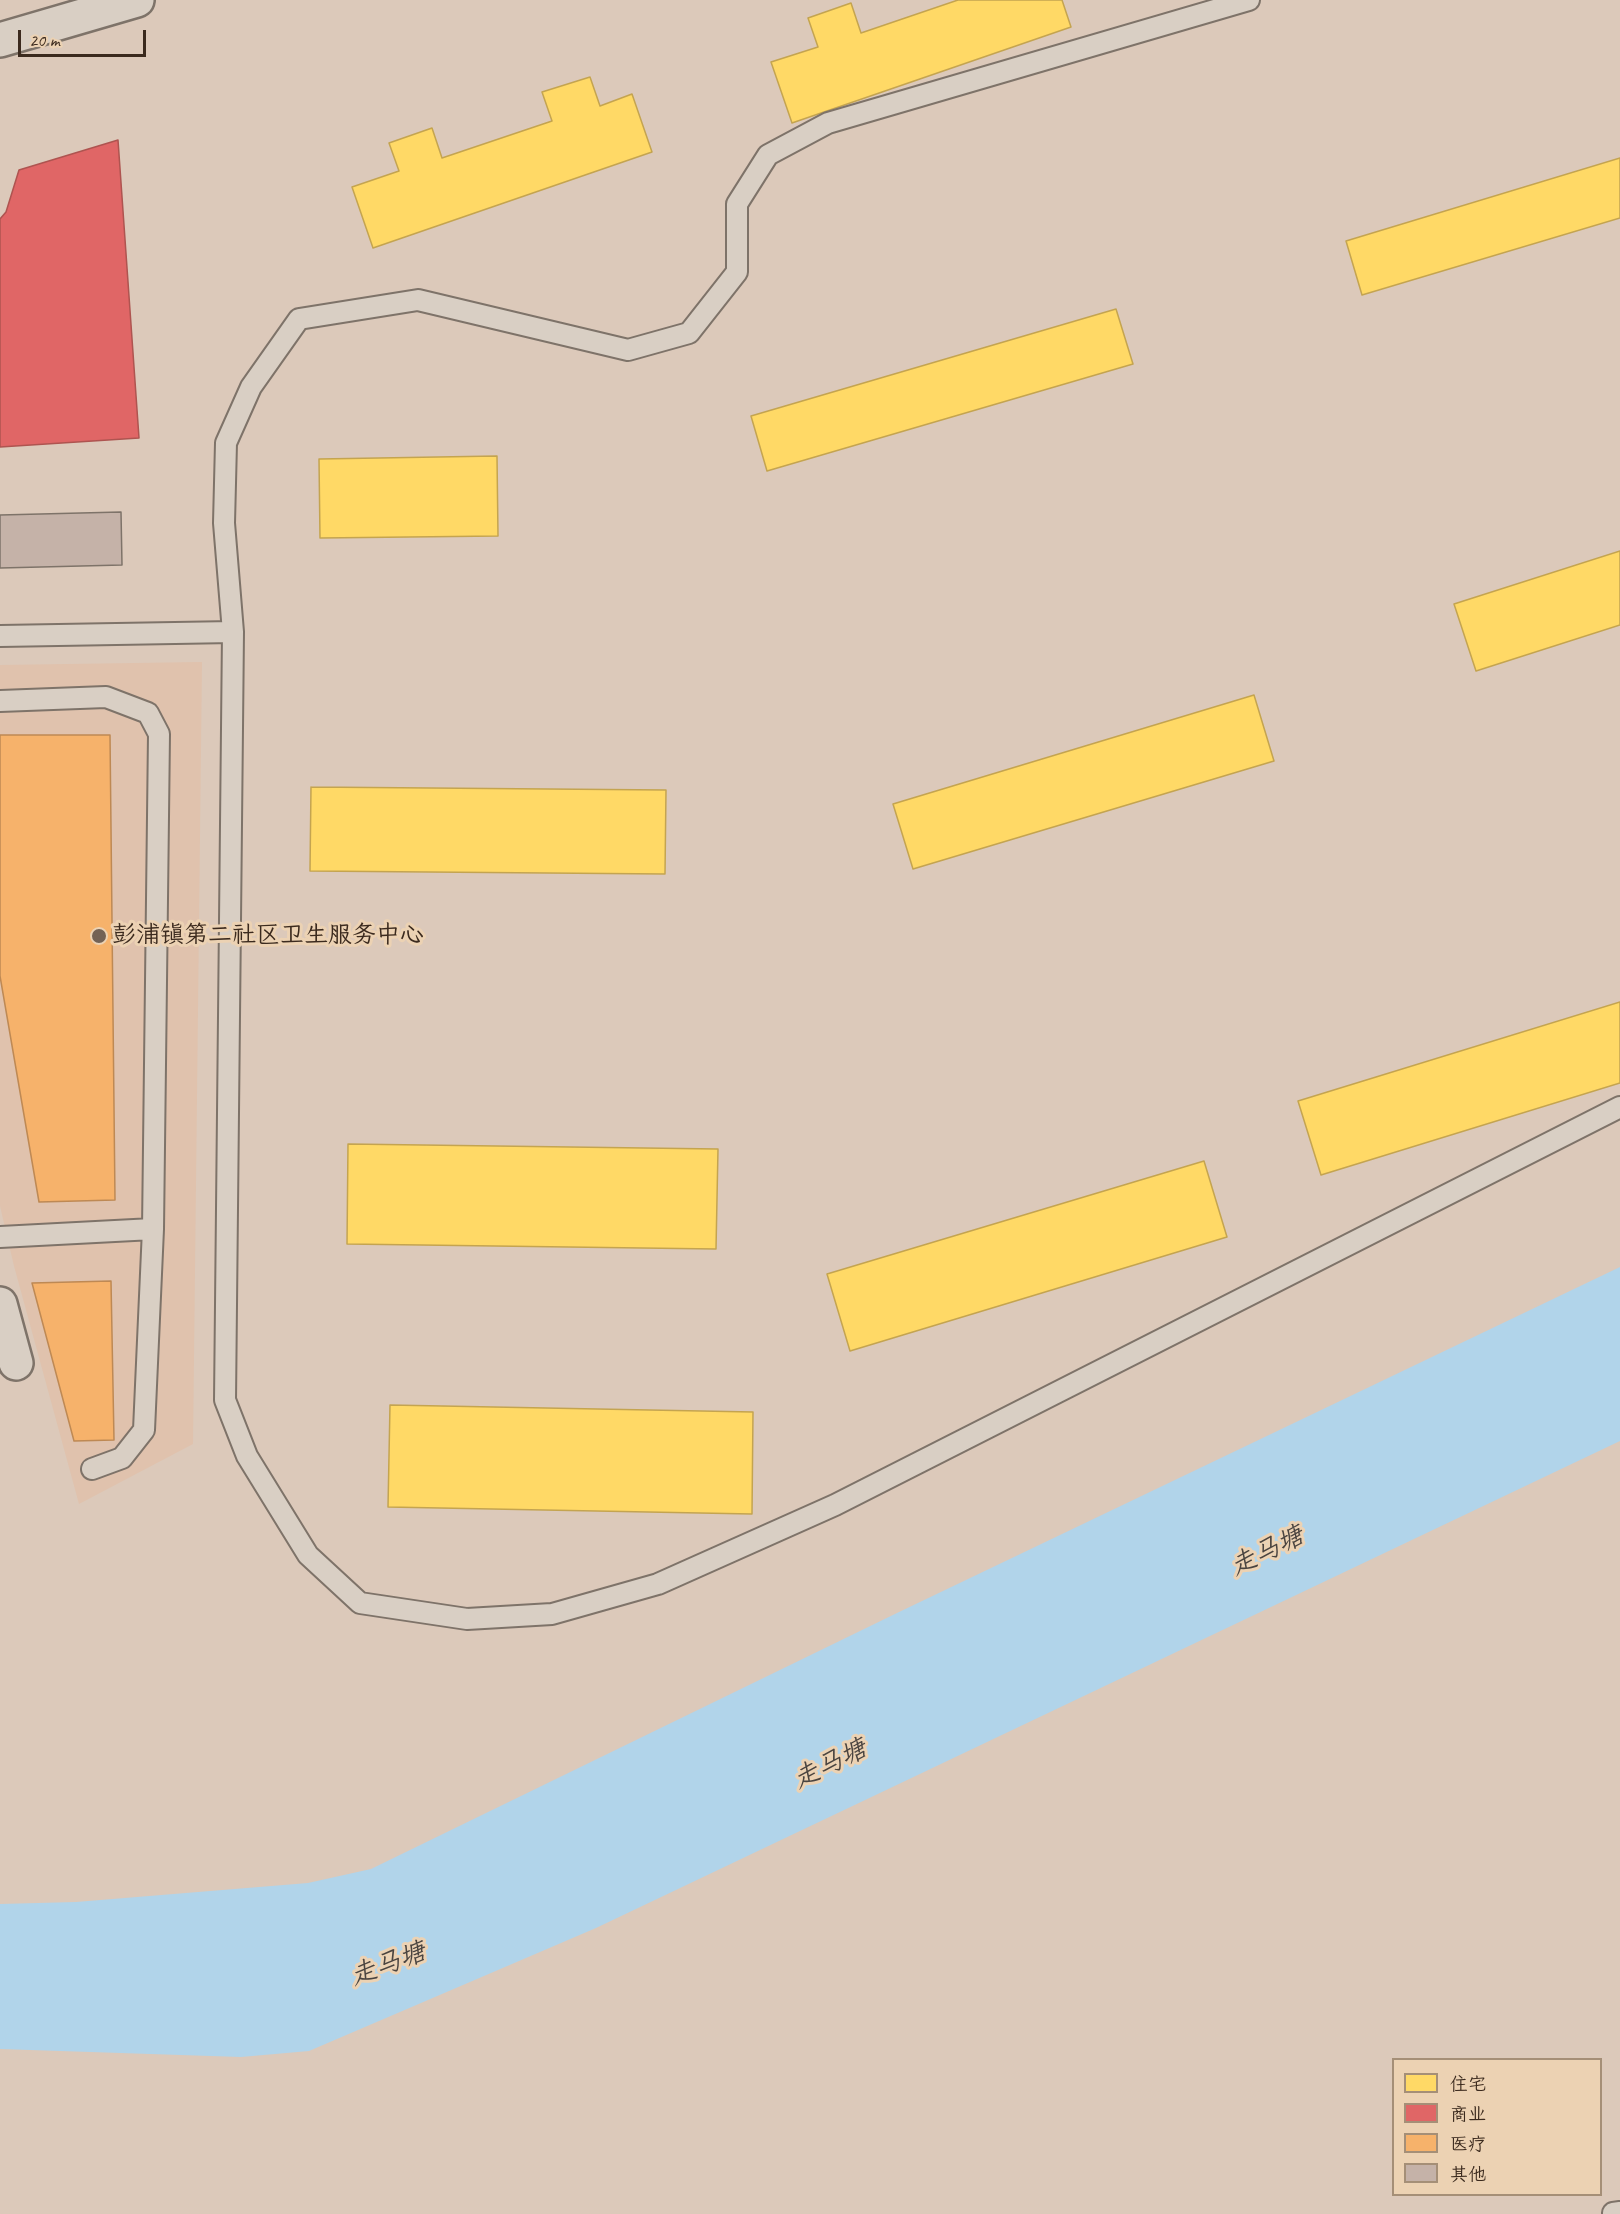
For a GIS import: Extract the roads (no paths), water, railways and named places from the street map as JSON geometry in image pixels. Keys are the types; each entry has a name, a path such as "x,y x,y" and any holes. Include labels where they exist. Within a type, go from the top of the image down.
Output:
{"main road":[{"path":"0,40 137,0"},
{"path":"0,1304 16,1363"}],"lane":[{"path":"1249,0 828,123 768,155 737,204 737,272 689,333 628,350 417,300 298,319 251,387 226,442 224,523 233,632 225,1400 247,1456 308,1555 360,1603 467,1619 552,1614 658,1584 835,1505 1620,1107"},
{"path":"0,636 233,632"},
{"path":"0,701 106,697 148,713 159,734 153,1229 144,1430 122,1458 92,1469"},
{"path":"0,1237 153,1229"}],"water":[{"name":"走马塘","path":"1620,1267 1620,1441 596,1928 309,2051 241,2057 0,2049 0,1904 76,1902 308,1883 371,1869 897,1613"}],"place":[{"name":"彭浦镇第二社区卫生服务中心","path":"99,936"}]}
